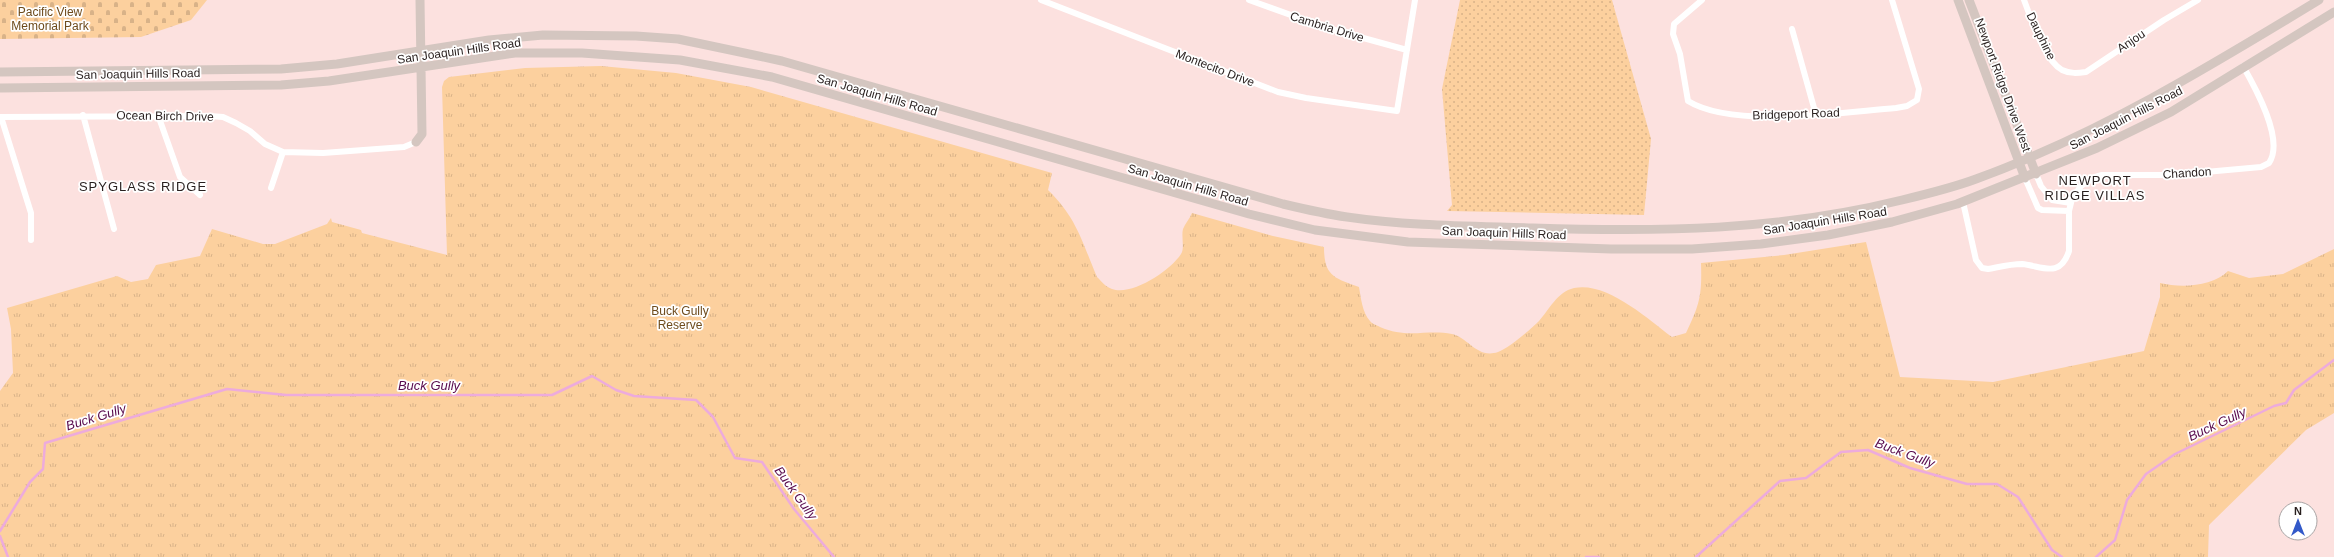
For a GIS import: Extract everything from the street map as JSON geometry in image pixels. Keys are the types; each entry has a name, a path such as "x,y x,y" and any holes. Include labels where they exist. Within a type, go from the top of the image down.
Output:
{"main road":[{"path":"416,142 422,134 420,0"},
{"name":"Newport Ridge Drive West","path":"1958,0 2025,178"},
{"name":"Newport Ridge Drive West","path":"1969,0 2036,174"},
{"name":"San Joaquin Hills Road","path":"0,72 281,69 337,64 489,40 543,35 636,36 678,39 782,61 1283,204 1346,217 1403,223 1677,231 1771,224 1823,217 1896,202 1972,181 2019,163 2136,108 2319,0"},
{"name":"San Joaquin Hills Road","path":"0,88 281,85 329,81 515,53 625,55 680,60 772,77 1249,214 1315,230 1382,240 1611,249 1692,249 1738,246 1828,235 1892,222 1963,202 2036,174 2097,148 2171,112 2334,12"}],"street":[{"name":"Montecito Drive","path":"1041,0 1278,92 1306,98 1397,111 1407,50"},
{"name":"Cambria Drive","path":"1249,0 1327,28 1407,50"},
{"path":"1407,50 1415,0"},
{"name":"Bridgeport Road","path":"1702,0 1674,24 1672,34 1680,54 1688,101 1700,108 1751,117 1816,115 1907,106 1917,100 1919,89 1892,0"},
{"name":"Dauphine","path":"2024,0 2052,62 2062,70"},
{"name":"Anjou","path":"2062,70 2073,73 2086,72 2164,20 2198,0"},
{"path":"1792,29 1816,115"},
{"name":"Chandon","path":"1963,202 1976,260 1979,265 1988,269 2020,264 2046,270 2059,266 2067,257 2069,251 2069,211 2071,203 2081,186 2087,181 2102,175 2172,175 2261,167 2269,163 2273,154 2269,123 2259,95 2244,66"},
{"path":"83,115 114,229"},
{"path":"158,115 180,177 200,195"},
{"name":"Ocean Birch Drive","path":"0,117 158,115 224,118 250,131 265,144 283,152 323,153 404,146 416,142"},
{"path":"0,117 31,212 31,240"},
{"path":"271,188 283,152"},
{"path":"2036,174 2041,186 2052,200 2071,203"},
{"path":"2025,178 2038,208 2042,210 2069,211"}],"green space":[{"name":"Pacific View Memorial Park","path":"0,0 207,0 191,20 141,37 0,39"},
{"path":"1460,0 1612,0 1651,139 1644,215 1447,211 1452,205 1442,89"},
{"name":"Buck Gully Reserve","path":"601,66 676,73 751,87 1052,173 1048,190 1066,210 1078,231 1097,277 1106,286 1112,289 1130,289 1140,285 1160,274 1176,261 1182,252 1183,229 1192,213 1273,236 1324,247 1324,257 1328,270 1337,278 1359,287 1364,309 1367,317 1372,323 1390,331 1452,334 1458,336 1484,353 1498,352 1508,347 1539,321 1558,297 1574,288 1586,287 1612,295 1638,311 1672,337 1686,333 1697,307 1701,283 1701,263 1784,255 1866,242 1900,377 1993,382 2144,351 2160,297 2160,283 2168,285 2196,285 2214,280 2228,271 2249,278 2283,274 2334,249 2334,413 2306,430 2209,525 2208,557 0,557 0,391 13,373 11,329 7,308 117,276 131,282 148,279 156,265 200,256 212,229 263,244 275,244 327,224 331,218 332,222 361,230 362,233 447,255 442,87 444,81 449,77 525,68"}],"waterway":[{"name":"Buck Gully","path":"2096,557 2115,540 2127,500 2146,474 2175,454 2274,406 2286,403 2294,390 2334,360"},
{"name":"Buck Gully","path":"0,531 30,482 43,469 45,443 227,389 286,395 552,395 592,376 616,390 634,396 696,400 713,417 735,458 762,462 794,509 834,557"},
{"name":"Buck Gully","path":"1696,557 1780,481 1806,478 1841,452 1868,450 1910,468 1967,484 1997,484 2018,497 2052,550 2062,557"},
{"name":"Buck Gully","path":"0,536 8,557"},
{"name":"Buck Gully","path":"1586,557 1599,557"}],"district":[{"name":"SPYGLASS RIDGE","path":"143,186"},
{"name":"NEWPORT RIDGE VILLAS","path":"2095,188"}]}
